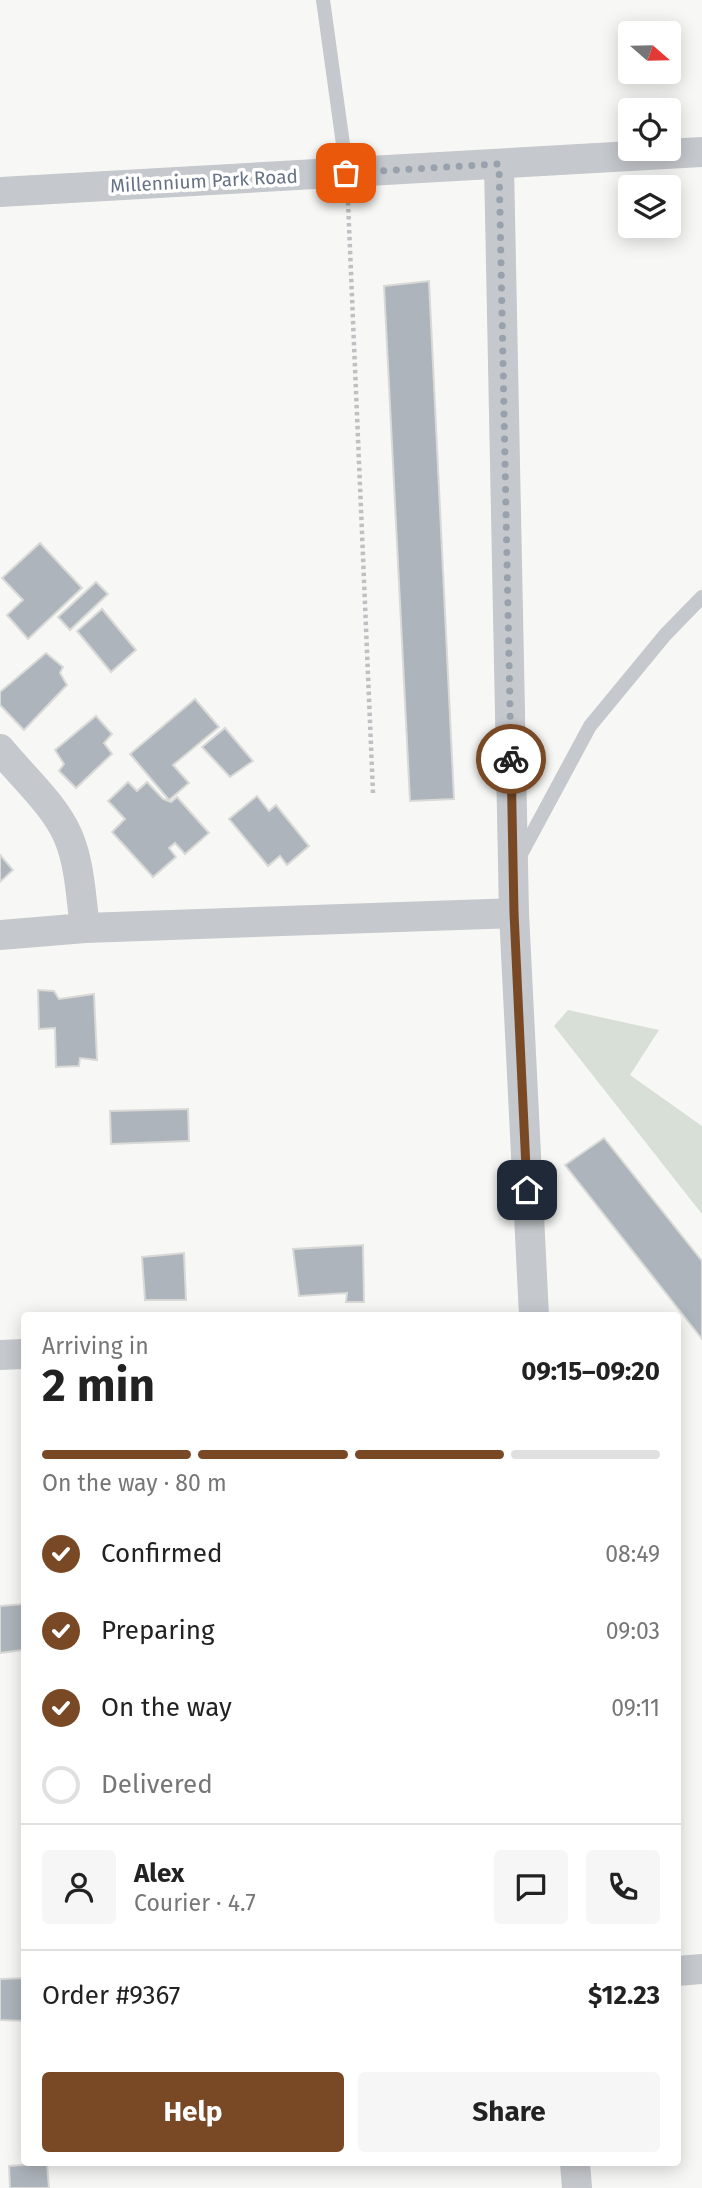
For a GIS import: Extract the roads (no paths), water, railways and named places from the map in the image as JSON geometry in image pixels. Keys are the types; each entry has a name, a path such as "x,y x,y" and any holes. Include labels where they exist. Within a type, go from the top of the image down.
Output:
{"street":[{"name":"Millennium Park Road","path":"0,192 702,152"},
{"path":"499,164 514,913 534,1312"},
{"path":"0,749 59,819 68,836 76,861 85,928"},
{"path":"0,935 85,928 514,913"},
{"path":"0,1355 21,1354"},
{"path":"681,1971 702,1969"},
{"path":"575,2166 577,2188"}],"lane":[{"path":"321,3 346,173"},
{"path":"513,869 590,726 665,635 702,597"}]}
